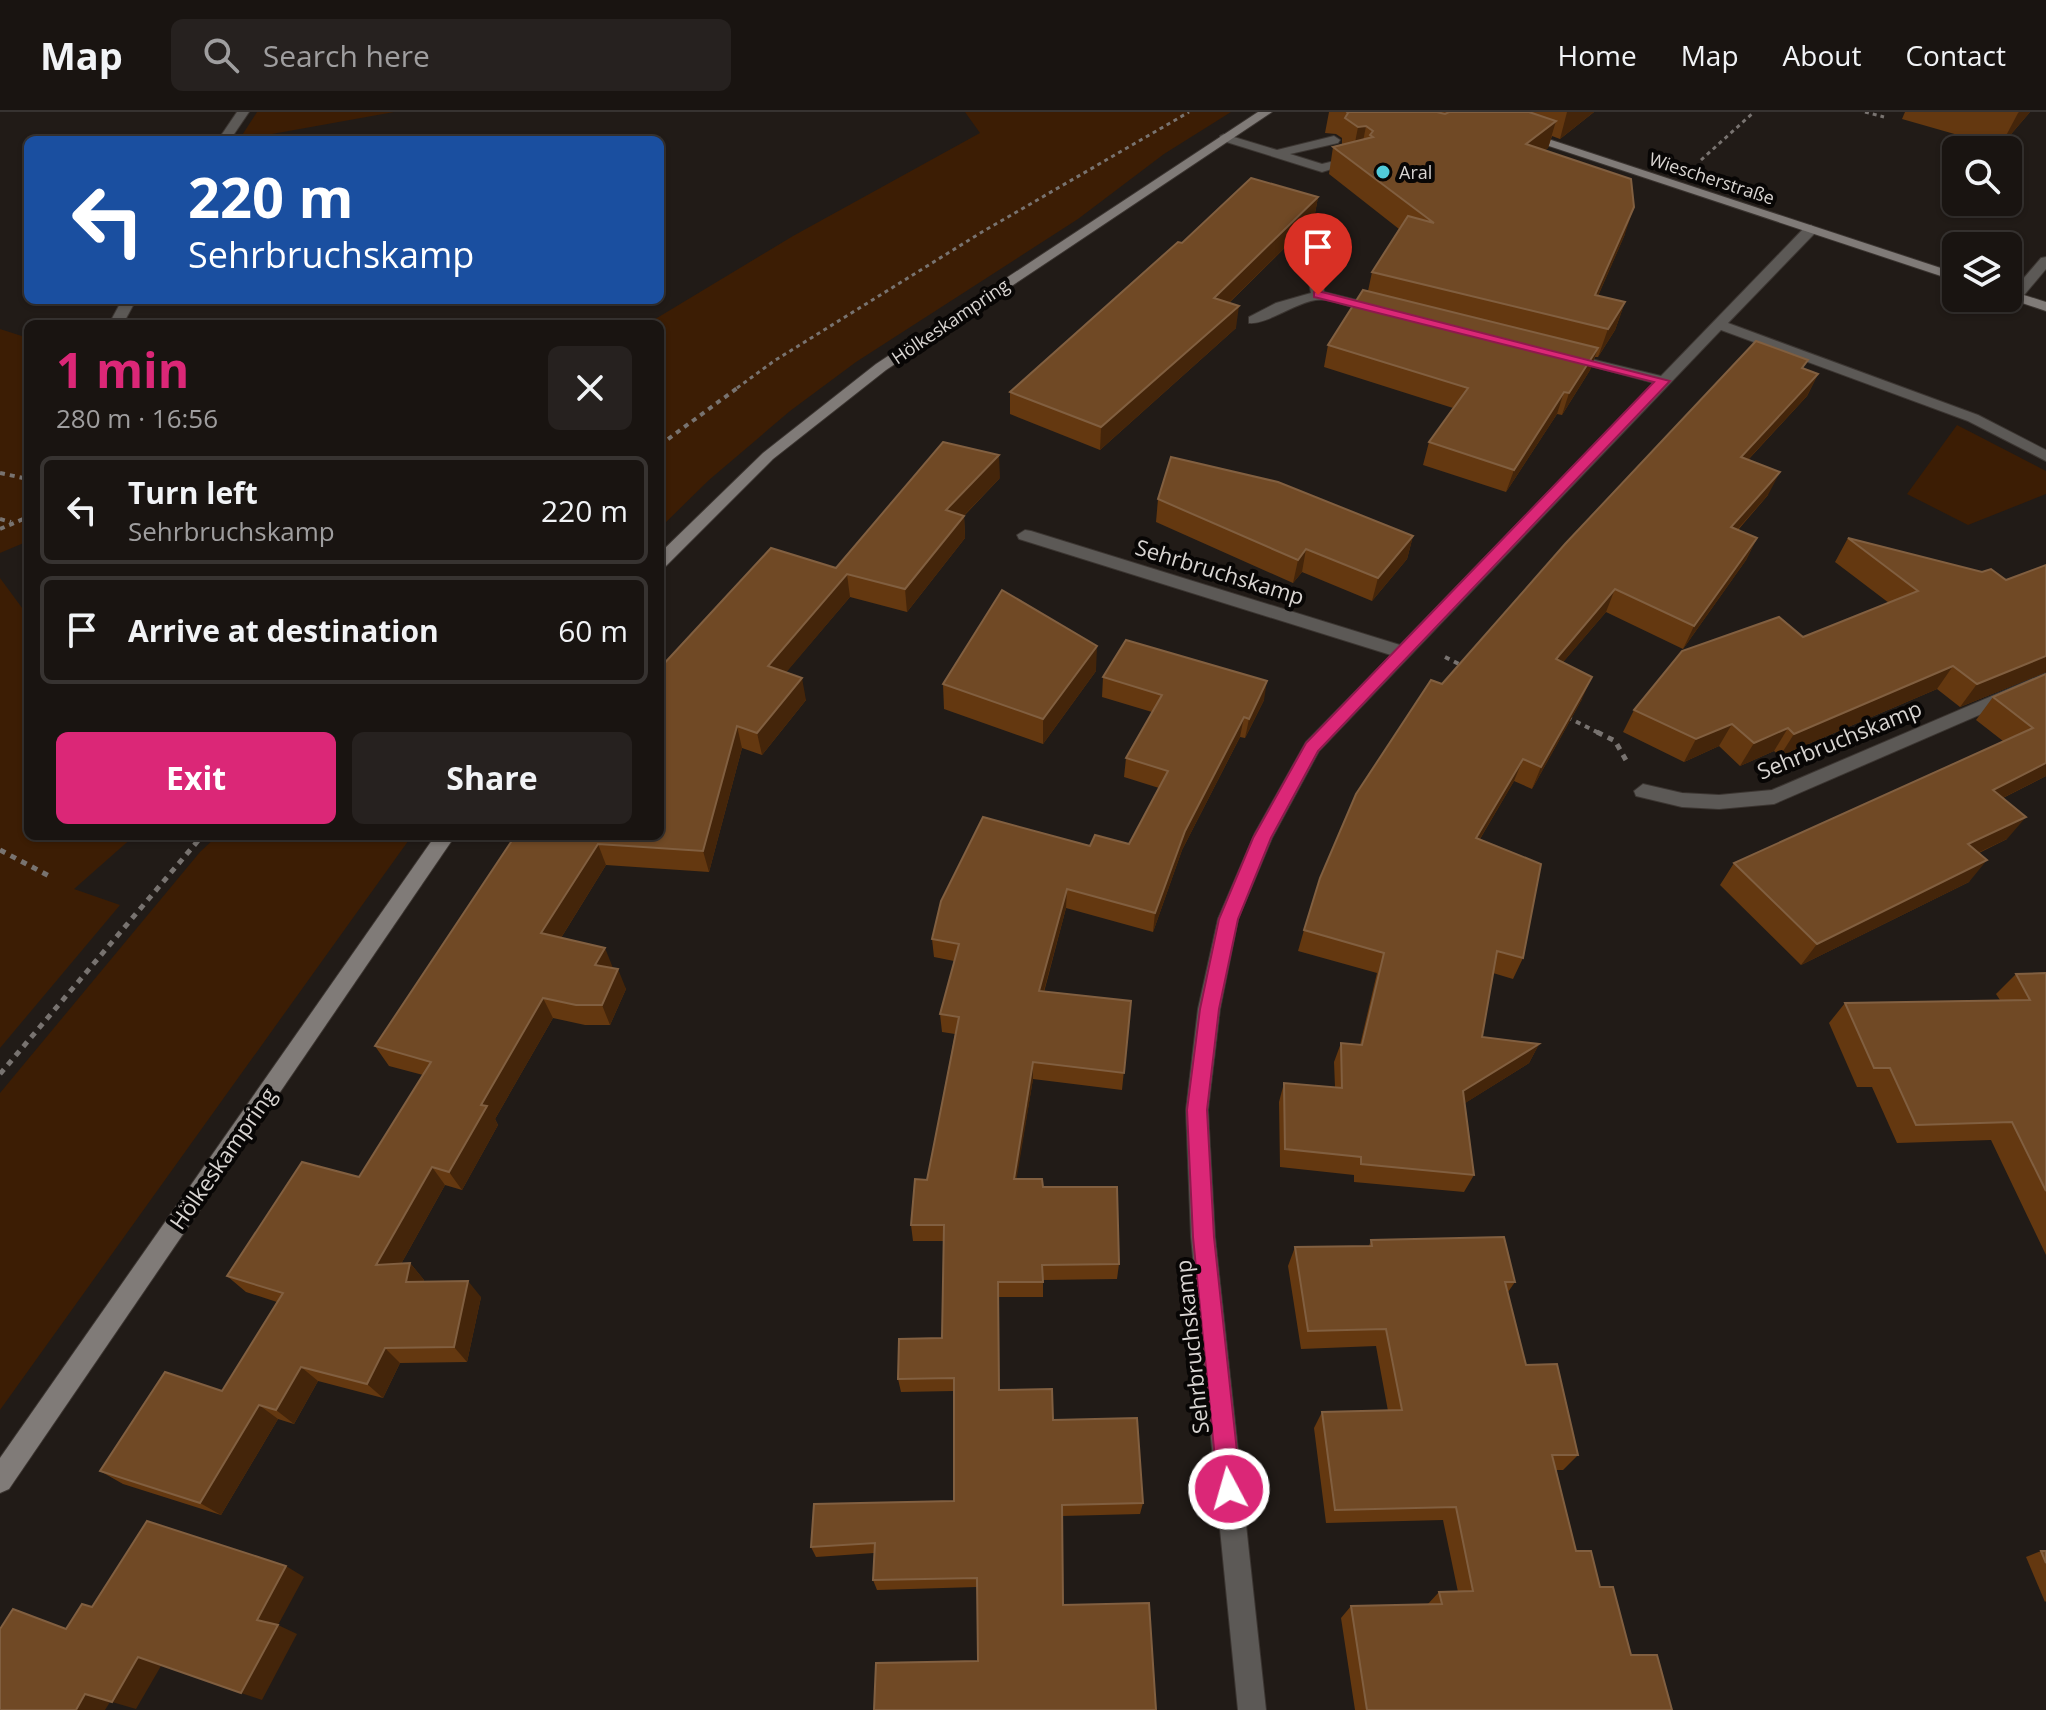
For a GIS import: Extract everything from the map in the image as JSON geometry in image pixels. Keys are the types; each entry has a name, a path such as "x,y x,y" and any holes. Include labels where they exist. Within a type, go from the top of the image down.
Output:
{"main road":[{"name":"Hölkeskampring","path":"664,558 768,456 881,367 1266,112"},
{"name":"Wiescherstraße","path":"1517,132 1942,272"},
{"path":"2022,299 2046,307"},
{"name":"Hölkeskampring","path":"0,1480 442,840"}],"street":[{"path":"227,136 243,112"},
{"path":"1224,138 1322,168 1359,159"},
{"path":"1277,154 1334,140"},
{"path":"1299,161 1347,149"},
{"name":"Sehrbruchskamp","path":"1252,1710 1203,1237 1197,1110 1209,1009 1228,919 1262,838 1312,747 1811,229"},
{"path":"1318,295 1316,283 1322,258"},
{"path":"2022,286 2046,261"},
{"path":"1254,320 1281,306 1318,295 1393,313"},
{"path":"1720,325 1973,418 2046,456"},
{"path":"1557,353 1663,381"},
{"name":"Sehrbruchskamp","path":"1025,535 1407,646"},
{"name":"Sehrbruchskamp","path":"1643,791 1682,800 1719,802 1774,797 2046,679"}],"path":[{"path":"664,442 774,361 982,232 1189,112"},
{"path":"1674,184 1754,112"},
{"path":"1865,112 1884,117"},
{"path":"0,473 24,478"},
{"path":"0,529 24,518"},
{"path":"0,519 12,522"},
{"path":"1407,646 1467,667"},
{"path":"1561,714 1615,741 1643,791"},
{"path":"0,1074 199,840"},
{"path":"0,850 53,878"}],"shaded area":[{"path":"257,112 394,112 261,136 242,136"},
{"path":"965,112 1231,112 1164,154 1078,219 856,362 790,411 709,480 664,524 664,320 654,320 793,236 980,133"},
{"path":"0,329 24,337 24,543 0,553"},
{"path":"1957,425 2046,471 2046,494 1968,525 1907,494"},
{"path":"0,578 24,611 24,840 129,840 74,889 120,905 0,1048"},
{"path":"213,840 409,840 0,1410 0,1093"}],"building":[{"path":"1347,112 1529,112 1556,121 1526,144 1631,179 1634,207 1595,295 1625,302 1608,329 1372,272 1408,216 1434,223 1333,147 1373,137 1370,135 1373,131 1366,126 1358,127 1345,118"},
{"path":"1251,178 1318,197 1214,298 1239,306 1101,427 1010,392 1178,242 1182,243"},
{"path":"1363,290 1598,348 1569,393 1564,392 1514,470 1429,442 1468,388 1328,345"},
{"path":"1756,341 1808,360 1802,368 1818,374 1741,457 1780,472 1731,527 1757,538 1694,626 1615,589 1556,659 1592,677 1541,767 1523,759 1476,838 1541,864 1523,958 1497,951 1482,1037 1539,1044 1463,1091 1474,1175 1361,1164 1361,1157 1285,1149 1284,1083 1342,1088 1341,1043 1362,1045 1384,953 1304,930 1320,878 1356,794 1431,680 1442,684 1565,544"},
{"path":"943,442 999,455 946,510 964,516 905,589 847,574 768,666 802,678 757,733 737,726 703,851 598,844 541,933 605,948 595,965 618,969 602,1005 576,1005 543,998 481,1105 487,1106 449,1172 432,1167 376,1265 410,1263 406,1282 468,1281 454,1347 385,1348 367,1384 301,1367 276,1410 259,1405 200,1503 100,1471 165,1372 222,1391 283,1293 227,1276 302,1162 359,1177 431,1062 375,1046 512,840 664,840 664,664 771,548 836,568"},
{"path":"1171,457 1278,482 1413,536 1378,578 1306,549 1298,560 1158,499"},
{"path":"1848,538 1982,572 1991,569 2006,580 2046,565 2046,656 1977,684 1953,666 1794,734 1788,728 1754,743 1732,724 1696,739 1634,710 1682,651 1779,617 1803,637 1918,591"},
{"path":"1002,590 1097,646 1043,719 943,684"},
{"path":"1126,640 1267,681 1249,719 1244,717 1185,831 1155,913 1067,889 1039,991 1131,1001 1124,1073 1033,1062 1014,1179 1042,1179 1043,1187 1117,1187 1119,1264 1042,1265 1043,1282 998,1282 999,1390 1052,1389 1053,1420 1137,1418 1143,1503 1062,1505 1063,1605 1149,1603 1156,1710 874,1710 876,1663 978,1661 977,1578 873,1580 875,1543 811,1547 814,1504 954,1501 954,1378 898,1379 899,1339 942,1338 944,1225 911,1225 915,1179 927,1180 959,1017 940,1014 959,944 932,939 941,901 983,817 1090,846 1095,835 1129,844 1168,771 1126,758 1162,695 1103,677"},
{"path":"2046,674 2046,763 1993,790 2026,817 1968,844 1987,860 1817,944 1734,863 2033,728 1993,697"},
{"path":"2046,973 2046,1191 2012,1122 1916,1125 1890,1068 1874,1068 1845,1003 2030,1000 2016,974"},
{"path":"1504,1237 1515,1282 1505,1282 1526,1365 1557,1364 1578,1455 1552,1455 1576,1551 1591,1551 1600,1587 1613,1587 1631,1655 1657,1655 1672,1710 1367,1710 1351,1606 1442,1604 1439,1592 1473,1591 1456,1507 1335,1510 1322,1412 1402,1410 1386,1329 1308,1331 1295,1247 1372,1246 1371,1240"},
{"path":"147,1521 286,1566 257,1620 278,1625 241,1693 138,1657 112,1702 85,1694 76,1710 0,1710 0,1629 13,1609 66,1629 82,1604 92,1607"}],"place":[{"name":"Aral","path":"1383,172"}],"route":[{"path":"1229,1489 1203,1237 1197,1110 1209,1009 1228,919 1262,838 1312,747 1663,381 1318,295"}]}
